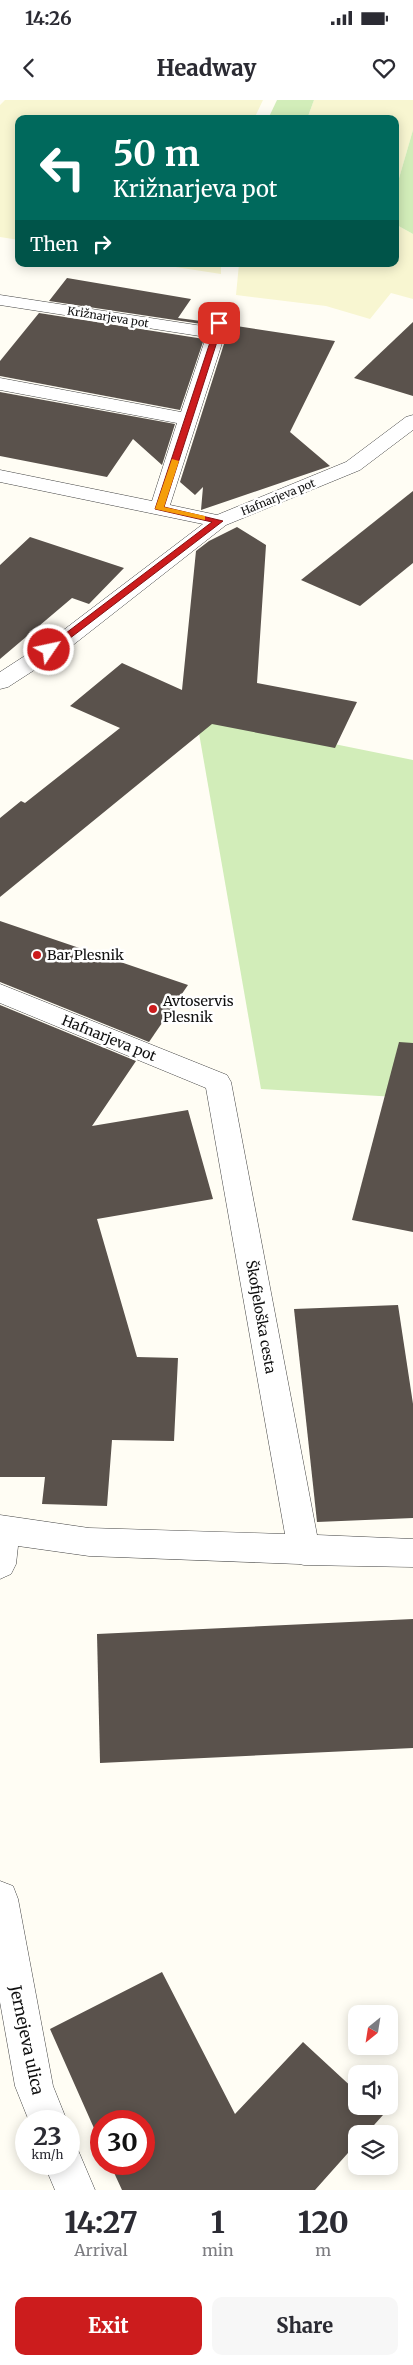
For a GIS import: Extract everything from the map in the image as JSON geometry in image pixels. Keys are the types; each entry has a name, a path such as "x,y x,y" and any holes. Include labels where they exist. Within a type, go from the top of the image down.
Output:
{"street":[{"name":"Križnarjeva pot","path":"0,300 216,333"},
{"path":"159,509 223,312"},
{"path":"0,384 188,419"},
{"name":"Hafnarjeva pot","path":"0,682 65,640 218,521 353,466 413,421"},
{"path":"0,476 218,521"},
{"name":"Hafnarjeva pot","path":"0,993 218,1082"},
{"name":"Škofjeloška cesta","path":"218,1082 304,1551"},
{"path":"0,1564 1,1529 89,1542 304,1551 413,1553"},
{"name":"Jernejeva ulica","path":"0,1899 34,2086 44,2110"},
{"path":"69,2175 75,2190"}],"shaded area":[{"path":"5,100 263,100 256,115 15,115 15,239 0,237 0,105"},
{"path":"314,100 413,100 413,130 399,178 399,115 308,115"},
{"path":"399,226 413,234 413,299 391,293 370,319 326,306 236,295 239,267 399,267"},
{"path":"176,267 221,267 221,274"}],"green space":[{"path":"277,100 314,100 308,115 270,115"},
{"path":"413,130 413,234 399,226 399,178"},
{"path":"196,716 413,760 413,1098 261,1089"}],"building":[{"path":"67,278 191,299 178,318 209,322 208,325 49,301"},
{"path":"39,313 204,339 180,410 0,376 0,361"},
{"path":"413,322 413,396 354,378"},
{"path":"230,325 335,341 290,432 330,466 201,510 203,487 195,495 180,482"},
{"path":"0,392 175,424 162,465 133,439 107,477 0,456"},
{"path":"413,491 413,563 360,606 301,580"},
{"path":"237,527 266,545 257,683 357,702 335,748 212,724 0,897 0,818 21,801 25,803 120,728 70,706 122,663 182,690 196,551 209,541"},
{"path":"30,537 124,568 89,604 72,598 0,659 0,565"},
{"path":"0,921 188,985 149,1042 0,982"},
{"path":"0,1005 136,1061 92,1126 188,1110 213,1199 97,1219 137,1357 178,1358 174,1441 112,1440 107,1506 42,1504 45,1477 0,1477"},
{"path":"399,1042 413,1043 413,1232 352,1220"},
{"path":"398,1305 413,1404 413,1518 317,1522 294,1309"},
{"path":"413,1619 413,1748 100,1763 97,1634"},
{"path":"162,1972 235,2114 303,2042 348,2084 348,2115 383,2115 374,2125 348,2125 348,2153 315,2190 122,2190 115,2175 155,2175 155,2110 90,2110 90,2119 50,2029"}],"slow traffic":[{"path":"175,461 159,509 202,518"}],"place":[{"name":"Bar Plesnik","path":"37,955"},
{"name":"Avtoservis Plesnik","path":"153,1009"}],"route":[{"path":"49,650 65,640 218,521 159,509 219,323"}]}
